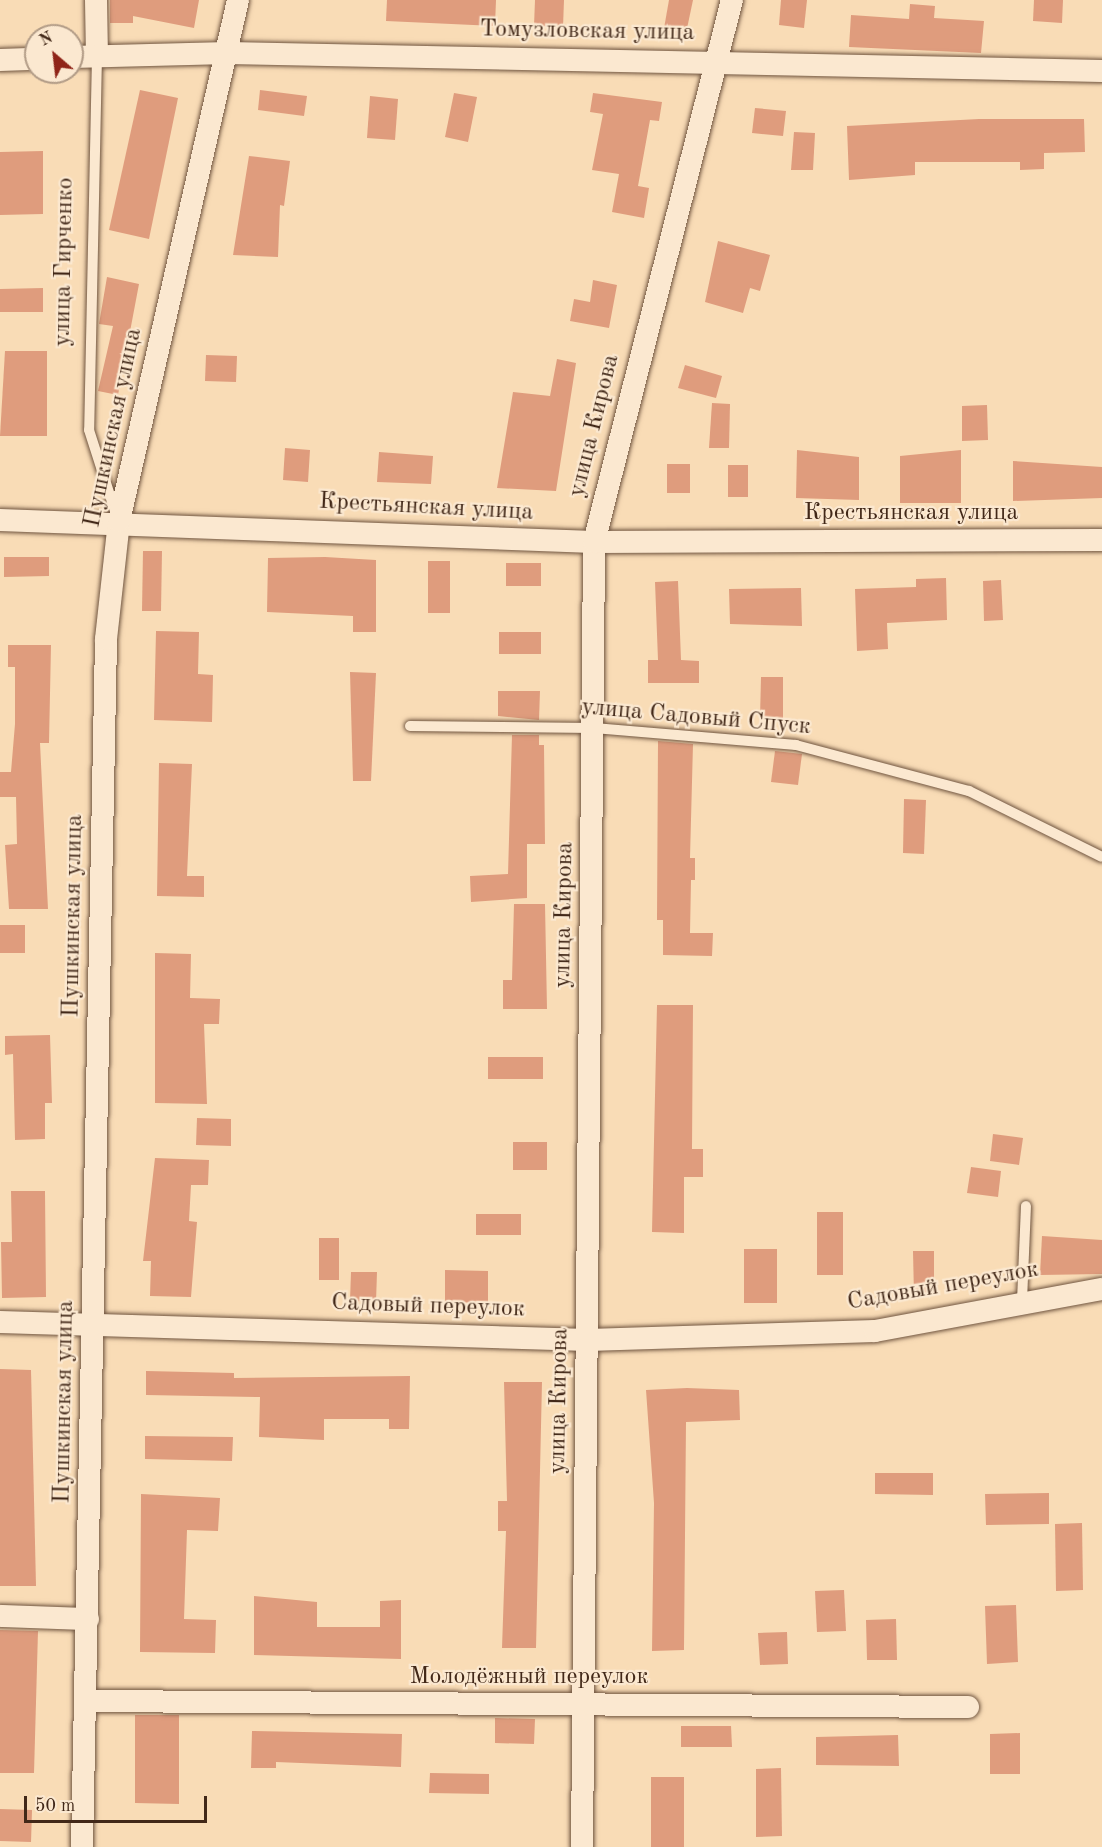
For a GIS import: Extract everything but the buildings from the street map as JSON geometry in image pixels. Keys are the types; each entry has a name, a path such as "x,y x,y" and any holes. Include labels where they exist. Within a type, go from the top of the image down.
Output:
{"street":[{"name":"улица Гирченко","path":"96,0 97,56"},
{"name":"Пушкинская улица","path":"82,1847 89,1701 88,1619 106,639 119,521 228,53 238,0"},
{"name":"улица Кирова","path":"582,1847 594,542 732,0"},
{"name":"Томузловская улица","path":"84,57 228,53 717,61 1102,71"},
{"path":"0,60 24,59"},
{"name":"Крестьянская улица","path":"0,520 119,521 594,542 1102,540"},
{"name":"Садовый переулок","path":"0,1322 94,1322 588,1340 875,1331 1022,1301 1102,1289"},
{"path":"0,1616 88,1619"},
{"name":"Молодёжный переулок","path":"89,1701 968,1707"}],"lane":[{"name":"улица Гирченко","path":"97,56 89,430 119,521"},
{"name":"улица Садовый Спуск","path":"410,726 594,728 796,745 969,791 1102,857"},
{"path":"1022,1301 1026,1206"}]}
